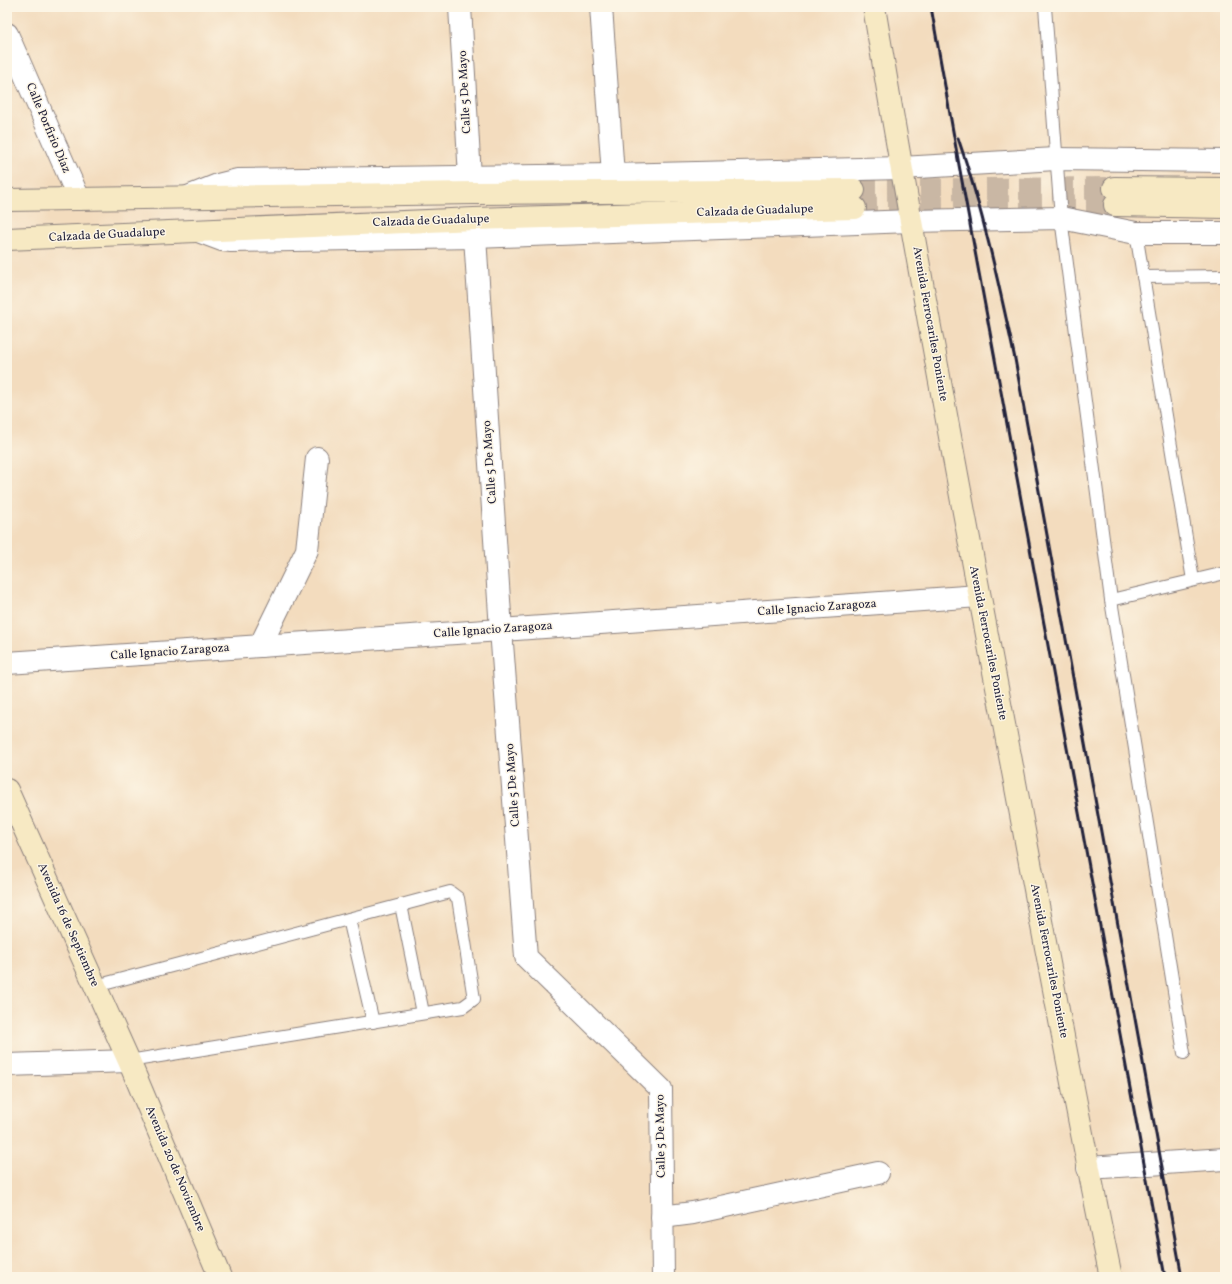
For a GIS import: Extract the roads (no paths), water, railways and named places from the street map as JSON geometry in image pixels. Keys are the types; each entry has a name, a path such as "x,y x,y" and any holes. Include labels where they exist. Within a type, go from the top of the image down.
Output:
{"main road":[{"name":"Avenida Ferrocariles Poniente","path":"874,7 901,168 980,596 1088,1168 1111,1277"},
{"path":"1225,189 1114,197 1225,207"},
{"name":"Calzada de Guadalupe","path":"7,200 482,193 855,199 474,219 7,240"},
{"name":"Avenida 16 de Septiembre","path":"7,790 129,1061"},
{"name":"Avenida 20 de Noviembre","path":"129,1061 220,1277"}],"street":[{"name":"Calle 5 De Mayo","path":"460,7 470,177"},
{"path":"601,7 613,175"},
{"name":"Calle Porfirio Díaz","path":"7,34 79,199"},
{"path":"187,198 218,185 238,180 613,175 901,168 1056,159 1225,162"},
{"path":"198,231 222,240 231,241 475,237 911,220 1061,218 1136,233 1225,233"},
{"name":"Calle 5 De Mayo","path":"475,237 501,630 526,957 661,1089 663,1277"},
{"path":"260,646 307,550 317,458"},
{"name":"Calle Ignacio Zaragoza","path":"7,663 980,596"},
{"path":"7,1065 129,1061"},
{"path":"1088,1168 1225,1159"},
{"path":"662,1217 693,1213 878,1173"}],"lane":[{"path":"1046,7 1061,218 1111,600 1184,1053"},
{"path":"1136,233 1193,580"},
{"path":"1143,277 1225,276"},
{"path":"1111,600 1225,573"},
{"path":"96,986 450,892 458,898 474,999 463,1007 129,1061"},
{"path":"401,904 423,1013"},
{"path":"349,918 373,1022"}],"tunnel":[{"path":"854,190 1114,188"},
{"path":"855,208 1115,205"}],"railway":[{"path":"931,7 1165,1277"},
{"path":"958,138 983,220 1015,359 1182,1277"}]}
